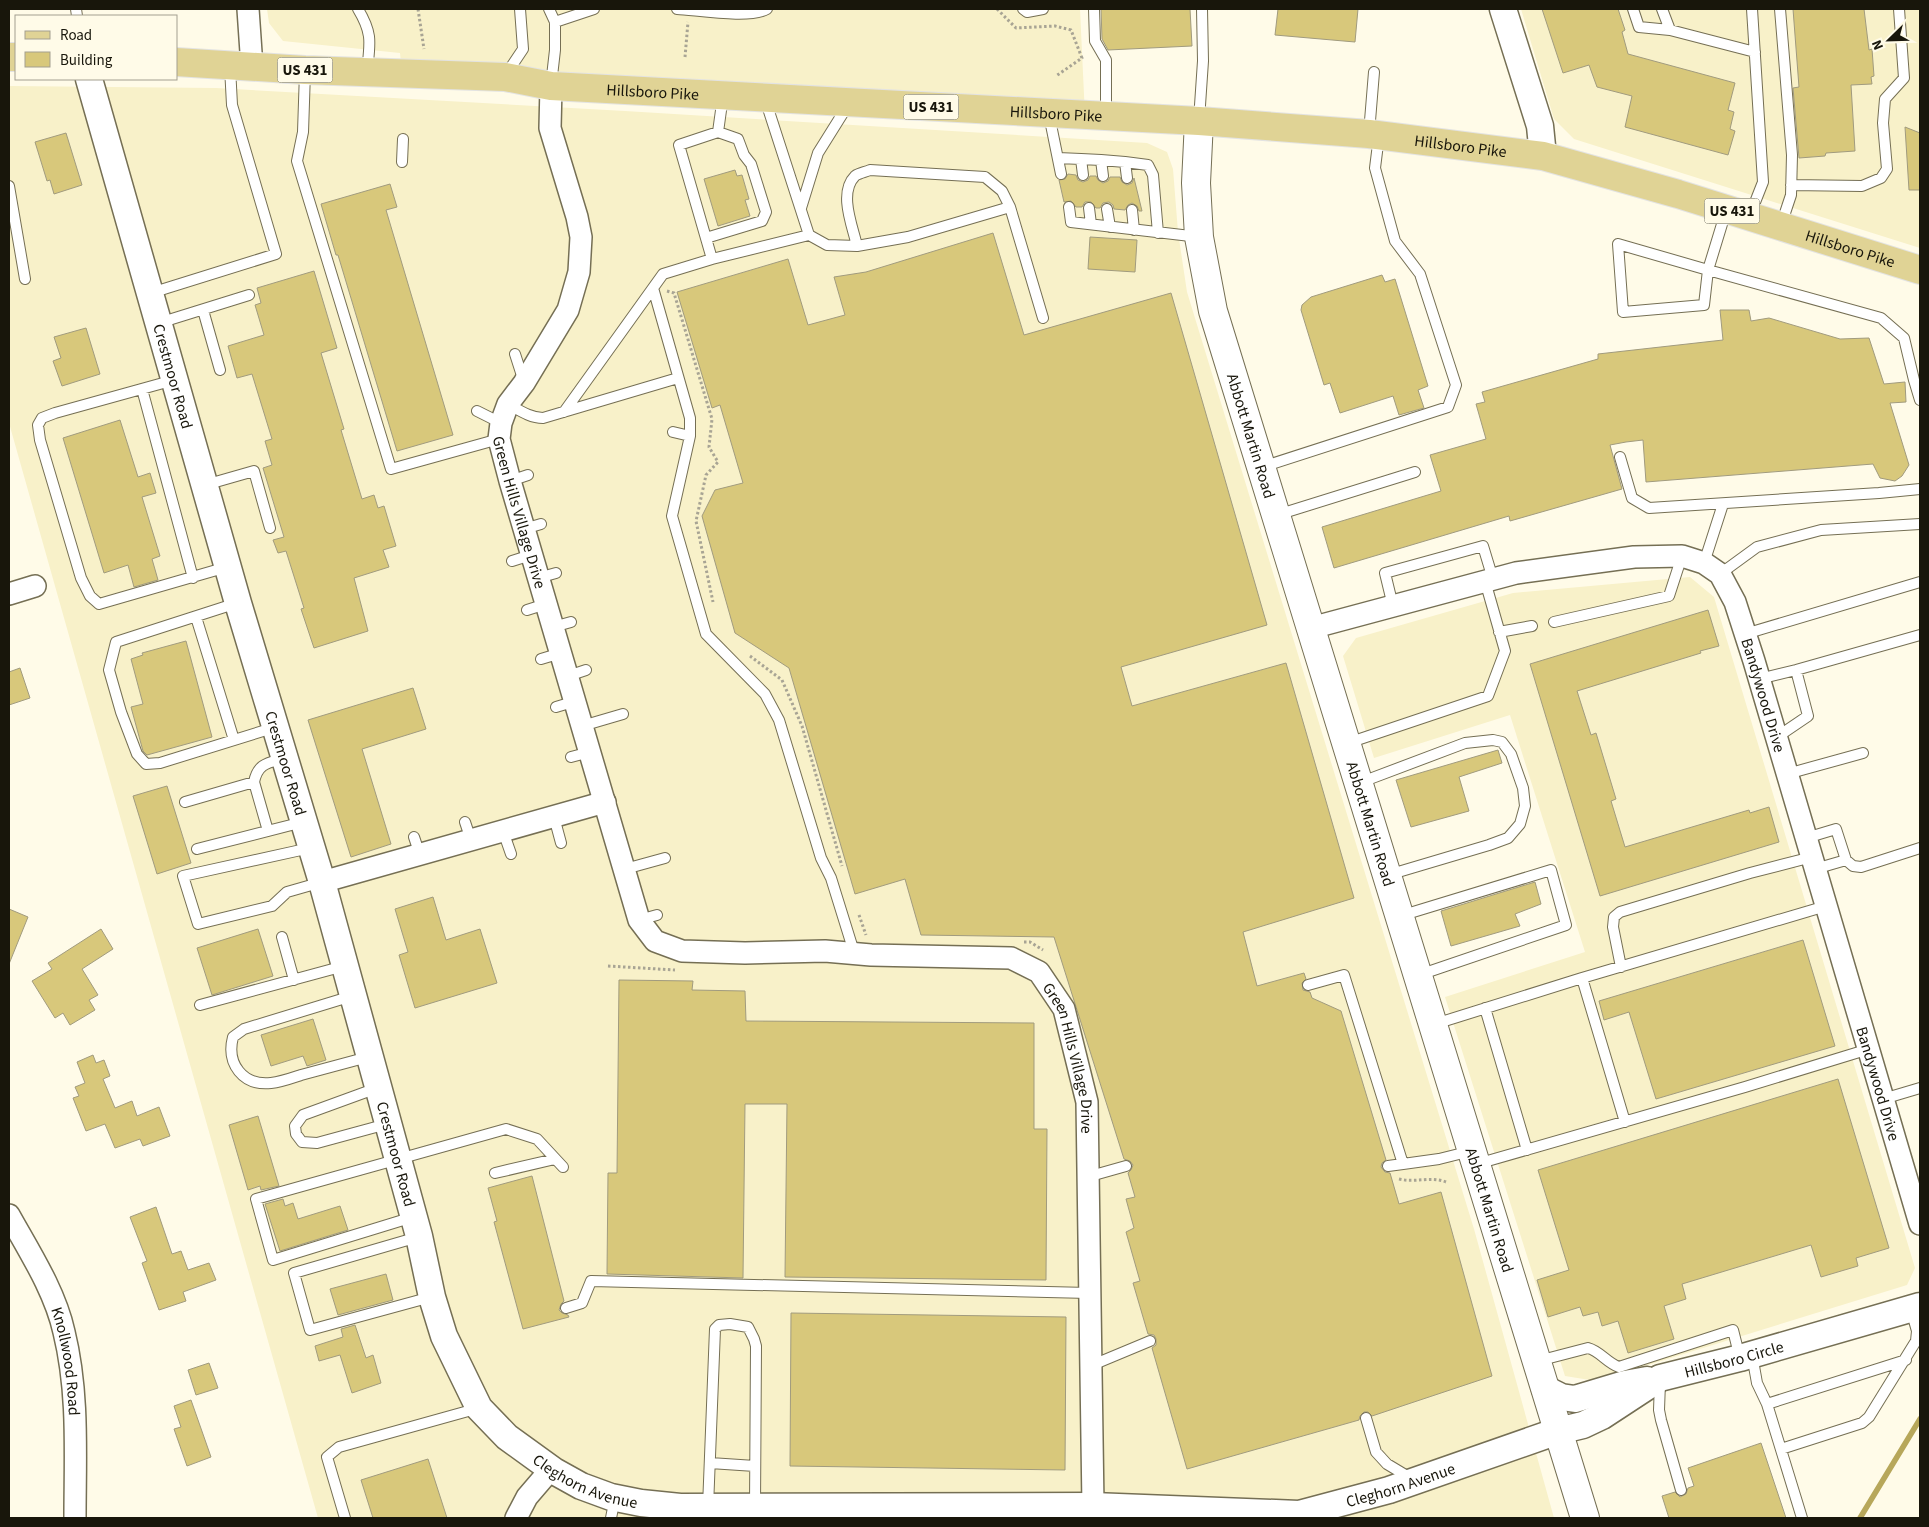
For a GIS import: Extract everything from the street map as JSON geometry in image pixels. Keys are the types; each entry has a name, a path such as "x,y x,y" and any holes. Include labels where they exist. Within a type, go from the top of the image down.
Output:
{"main road":[{"name":"Hillsboro Pike","path":"178,62 305,70 505,77 551,86 1199,121 1374,135 1543,156 1781,226 1920,270"},
{"name":"Abbott Martin Road","path":"1199,121 1196,183 1199,238 1213,311 1585,1518"}],"street":[{"path":"241,66 248,9"},
{"path":"1502,9 1540,126 1543,156"},
{"name":"Crestmoor Road","path":"89,80 238,603 322,882 398,1158 432,1297 444,1336 479,1408 507,1437"},
{"path":"503,422 568,310 579,272 580,237 577,217 550,128 551,86"},
{"name":"Green Hills Village Drive","path":"503,422 533,527 522,558 547,576 537,607 562,625 561,653 577,673 566,704 582,726 581,755 605,802 624,870 648,918 655,940 682,951 860,946 872,955 1011,958 1039,972 1064,1008 1087,1102 1093,1506"},
{"path":"1312,628 1516,572 1634,557 1682,556 1712,569"},
{"name":"Bandywood Drive","path":"1712,569 1735,602 1868,1049 1916,1192 1920,1224"},
{"path":"9,594 35,586"},
{"path":"322,882 417,846 468,831 503,831 605,802"},
{"name":"Knollwood Road","path":"9,1215 44,1278 64,1331 76,1407 75,1518"},
{"name":"Hillsboro Circle","path":"1558,1431 1584,1425 1602,1416 1660,1378 1746,1357 1915,1308"},
{"path":"1545,1389 1561,1398 1575,1398 1625,1384 1660,1378"},
{"name":"Cleghorn Avenue","path":"507,1437 551,1469 581,1486 613,1508 641,1503 698,1511 995,1512 1093,1506 1124,1512 1261,1515 1299,1514 1389,1490 1558,1431"},
{"path":"516,1518 527,1497 551,1469"},
{"path":"1299,1514 1349,1518"}],"lane":[{"path":"358,9 367,24 370,39 367,72"},
{"path":"505,77 524,49 520,9"},
{"path":"549,9 555,22 556,50 551,86"},
{"path":"555,22 594,9"},
{"path":"677,9 742,14 767,9"},
{"path":"1023,9 1027,12 1043,9"},
{"path":"1094,9 1095,41 1106,60 1106,117"},
{"path":"1199,121 1204,61 1202,9"},
{"path":"1633,9 1639,27 1670,30 1755,52"},
{"path":"1662,9 1670,30"},
{"path":"1752,9 1763,182 1738,213 1708,270 1704,305 1623,312 1618,244 1708,270 1881,318 1904,338 1920,400"},
{"path":"1780,9 1792,155 1791,195 1781,226"},
{"path":"1792,185 1862,186 1881,178 1888,169 1883,123 1885,99 1904,78 1899,9"},
{"path":"150,294 276,254 232,105 241,66"},
{"path":"305,70 303,132 297,161 392,469 503,422 550,417 678,378"},
{"path":"1262,467 1448,407 1456,385 1420,274 1395,241 1374,168 1374,72"},
{"path":"718,132 723,95"},
{"path":"765,98 809,235"},
{"path":"801,208 818,152 850,103"},
{"path":"1049,114 1061,174"},
{"path":"706,238 762,221 766,212 752,164 744,155 738,139 718,132 679,145 712,260"},
{"path":"402,162 403,139"},
{"path":"1058,158 1148,165 1153,175 1158,233"},
{"path":"1081,159 1083,175"},
{"path":"1101,160 1103,176"},
{"path":"1125,162 1127,178"},
{"path":"857,246 848,205 848,194 856,176 870,170 985,177 1002,191 1010,207 1043,318"},
{"path":"9,186 25,279"},
{"path":"564,412 663,274 809,235 827,245 857,246 908,236 1010,207"},
{"path":"1069,207 1072,222 1199,238"},
{"path":"1089,208 1091,224"},
{"path":"1107,209 1110,227"},
{"path":"1132,210 1134,230"},
{"path":"652,288 690,418 690,436 672,516 706,634 765,694 779,720 821,858 832,878 860,946"},
{"path":"158,324 249,296"},
{"path":"203,310 220,370"},
{"path":"515,354 524,383"},
{"path":"175,380 42,418 38,426 40,440 81,578 90,596 99,604 229,567"},
{"path":"142,389 193,578"},
{"path":"478,411 503,422"},
{"path":"673,432 690,436"},
{"path":"1620,457 1632,498 1649,508 1920,489"},
{"path":"205,485 254,471 270,528"},
{"path":"1276,515 1415,472"},
{"path":"1712,569 1723,504"},
{"path":"1712,569 1757,547 1821,530 1920,524"},
{"path":"1347,743 1488,696 1505,651 1499,632 1483,546 1384,573 1393,606"},
{"path":"1554,622 1669,596 1682,556"},
{"path":"1745,634 1920,582"},
{"path":"238,603 116,642 109,670 121,712 137,754 146,764 160,762 276,727"},
{"path":"196,617 234,740"},
{"path":"1499,632 1532,626"},
{"path":"1759,679 1920,635"},
{"path":"541,660 561,653"},
{"path":"1776,737 1808,716 1796,670"},
{"path":"582,726 622,714"},
{"path":"1359,784 1465,743 1493,740 1502,742 1511,754 1524,788 1525,806 1520,824 1508,838 1387,875"},
{"path":"1787,774 1863,753"},
{"path":"268,831 254,782 256,773 262,765 285,758"},
{"path":"185,802 254,782"},
{"path":"554,817 561,842"},
{"path":"197,849 304,822"},
{"path":"1811,855 1836,829 1846,860 1853,866 1860,867 1920,848"},
{"path":"503,831 511,854"},
{"path":"311,847 183,876 198,924 272,906 287,892 322,882"},
{"path":"1621,967 1613,927 1614,917 1620,912 1811,855 1846,860"},
{"path":"624,870 665,858"},
{"path":"1400,916 1551,870 1566,925 1418,976"},
{"path":"1433,1025 1582,978 1826,906"},
{"path":"282,937 294,980"},
{"path":"200,1006 345,966"},
{"path":"1308,986 1344,975 1403,1164"},
{"path":"1582,978 1625,1122"},
{"path":"353,996 244,1029 233,1037 230,1049 232,1060 239,1072 253,1082 272,1083 370,1057"},
{"path":"1485,1008 1526,1150"},
{"path":"1388,1166 1439,1159 1474,1158 1526,1150 1868,1049"},
{"path":"378,1087 303,1115 294,1126 296,1134 302,1142 317,1143 388,1124"},
{"path":"1884,1099 1920,1088"},
{"path":"416,1227 273,1260 256,1199 506,1129 537,1139 563,1167"},
{"path":"494,1173 555,1159"},
{"path":"1088,1177 1126,1166"},
{"path":"416,1227 294,1273 310,1330 432,1297"},
{"path":"566,1308 582,1303 590,1281 1089,1293"},
{"path":"1780,1449 1866,1421 1916,1342 1915,1308"},
{"path":"698,1511 710,1463 715,1329 719,1325 730,1324 748,1328 756,1346 755,1466 772,1511"},
{"path":"1537,1362 1588,1348 1594,1349 1612,1365 1619,1367 1733,1330 1767,1404 1802,1518"},
{"path":"1090,1366 1150,1341"},
{"path":"1767,1404 1906,1360"},
{"path":"1660,1378 1659,1410 1681,1490"},
{"path":"345,1518 327,1457 340,1447 479,1408"},
{"path":"1366,1418 1376,1452 1387,1464 1414,1481"},
{"path":"710,1463 755,1466"}],"path":[{"path":"418,9 424,48"},
{"path":"998,9 1016,28 1055,26 1071,30 1082,58 1056,76"},
{"path":"685,57 689,10"},
{"path":"667,291 674,293 712,419 709,446 718,462 706,475 696,521 714,608"},
{"path":"743,650 782,680 802,726 842,866"},
{"path":"858,912 860,946"},
{"path":"1020,942 1030,942 1050,955"},
{"path":"1394,1178 1410,1182 1432,1178 1446,1182"}],"shaded area":[{"path":"267,9 1080,9 1085,116 402,73 400,53 283,41 269,23"},
{"path":"1521,9 1920,9 1920,248 1574,139 1554,119"},
{"path":"9,86 216,88 625,111 1147,143 1167,152 1173,169 1178,232 1187,292 1474,1229 1554,1518 318,1518 9,423"},
{"path":"1690,577 1714,597 1915,1268 1907,1285 1596,1381 1565,1376 1445,997 1585,952 1510,715 1374,758 1343,656 1356,638 1513,593"}],"building":[{"path":"1101,9 1190,9 1192,46 1108,50 1102,39"},
{"path":"1278,9 1358,9 1355,42 1275,35"},
{"path":"1542,9 1618,9 1625,30 1622,32 1628,54 1735,83 1728,110 1734,112 1730,129 1735,131 1728,155 1625,127 1632,96 1597,87 1589,65 1563,73"},
{"path":"1793,9 1864,9 1869,50 1872,49 1874,76 1871,77 1872,84 1851,85 1855,151 1826,153 1825,156 1799,158 1793,88 1799,87"},
{"path":"1905,127 1920,133 1920,190 1909,190"},
{"path":"66,133 82,185 54,194 50,180 47,181 35,142"},
{"path":"735,170 737,176 742,175 749,199 745,200 750,216 718,226 704,179"},
{"path":"1068,174 1076,175 1078,180 1083,182 1088,180 1090,176 1096,176 1103,183 1108,181 1110,177 1120,177 1122,182 1127,185 1132,183 1134,178 1142,211 1139,211 1137,206 1132,203 1125,210 1114,209 1113,205 1109,202 1103,203 1100,208 1096,208 1091,202 1085,202 1082,207 1076,207 1071,201 1064,202 1059,180 1065,179"},
{"path":"390,184 397,207 386,210 453,435 397,451 321,204"},
{"path":"993,233 1024,335 1171,293 1267,625 1121,667 1132,706 1286,663 1354,898 1243,932 1257,986 1304,973 1306,979 1302,983 1303,990 1310,992 1312,998 1341,1011 1386,1160 1382,1163 1381,1167 1385,1172 1390,1173 1399,1204 1441,1192 1492,1376 1372,1416 1368,1412 1364,1412 1359,1420 1187,1469 1152,1348 1156,1345 1156,1339 1154,1335 1148,1334 1133,1283 1140,1281 1126,1232 1134,1228 1126,1199 1135,1197 1128,1173 1133,1165 1130,1161 1124,1159 1054,937 921,935 905,879 855,894 789,668 735,633 702,516 715,490 743,483 720,405 712,408 677,292 788,259 808,325 845,315 834,277 866,272"},
{"path":"1090,237 1137,240 1135,272 1088,269"},
{"path":"314,271 337,348 321,353 344,429 341,430 362,499 374,495 378,508 384,506 396,546 383,550 389,567 354,578 368,631 314,648 301,609 304,608 286,551 278,553 273,540 284,537 263,468 272,465 265,441 272,439 252,374 237,378 228,346 264,335 255,305 261,303 257,288"},
{"path":"1382,275 1385,282 1395,279 1428,386 1418,390 1424,408 1399,415 1393,396 1340,413 1330,383 1324,385 1301,310 1302,305 1311,297"},
{"path":"1720,310 1749,310 1751,321 1769,318 1840,339 1869,338 1884,384 1905,382 1906,402 1890,403 1909,465 1902,476 1895,481 1880,478 1873,464 1646,482 1643,440 1626,442 1610,445 1622,489 1510,521 1509,516 1334,568 1322,527 1441,491 1430,455 1486,439 1476,404 1485,402 1482,392 1598,359 1598,354 1723,340"},
{"path":"86,328 100,374 62,386 53,361 61,358 54,337"},
{"path":"120,420 138,477 150,473 156,493 142,497 160,556 152,559 158,580 134,587 128,565 104,573 63,438"},
{"path":"1708,610 1719,646 1577,691 1591,735 1596,733 1616,799 1611,801 1625,847 1749,810 1750,813 1769,807 1779,842 1600,896 1530,664"},
{"path":"186,641 212,737 147,755 143,751 131,707 143,704 131,659 143,655 142,653"},
{"path":"20,668 30,698 9,705 9,672"},
{"path":"413,688 426,729 362,749 391,844 351,857 308,720"},
{"path":"1498,750 1502,763 1459,777 1469,811 1411,827 1396,780"},
{"path":"167,786 191,863 157,874 133,796"},
{"path":"1535,882 1541,904 1515,914 1520,926 1451,946 1441,911"},
{"path":"433,897 446,940 480,929 497,983 415,1008 399,955 408,952 395,909"},
{"path":"9,909 28,917 9,964"},
{"path":"101,929 113,949 82,969 98,995 89,1000 95,1010 70,1025 63,1013 55,1018 32,981 52,969 48,963"},
{"path":"258,929 273,976 212,995 197,948"},
{"path":"1803,940 1835,1046 1656,1099 1629,1012 1604,1020 1599,1001"},
{"path":"619,980 693,981 692,990 745,991 746,1021 1034,1023 1034,1129 1047,1129 1046,1280 785,1277 787,1104 745,1104 743,1278 607,1274 608,1173 617,1173"},
{"path":"313,1019 326,1060 307,1066 303,1056 271,1066 261,1035"},
{"path":"93,1055 96,1063 104,1060 110,1076 103,1079 115,1108 132,1101 137,1116 159,1107 170,1136 143,1146 140,1139 115,1148 105,1124 86,1131 73,1098 79,1096 75,1087 85,1083 77,1062"},
{"path":"1838,1079 1889,1248 1856,1258 1858,1266 1821,1277 1811,1245 1682,1284 1686,1299 1664,1306 1674,1339 1628,1353 1618,1321 1602,1326 1598,1312 1583,1316 1580,1307 1548,1317 1537,1280 1569,1270 1538,1170"},
{"path":"258,1116 279,1186 261,1190 260,1186 248,1190 229,1125"},
{"path":"532,1176 564,1301 559,1310 569,1317 523,1329 494,1222 497,1221 488,1188"},
{"path":"283,1199 285,1206 293,1203 298,1219 340,1206 348,1230 280,1251 265,1204"},
{"path":"156,1207 172,1254 181,1251 188,1270 209,1263 216,1280 183,1292 186,1301 159,1310 142,1263 147,1261 130,1217"},
{"path":"386,1274 393,1300 338,1315 330,1289"},
{"path":"791,1313 1066,1317 1065,1470 790,1466"},
{"path":"355,1325 366,1358 373,1355 381,1383 352,1393 340,1355 319,1361 315,1346 343,1337 341,1329"},
{"path":"209,1363 218,1388 196,1395 188,1370"},
{"path":"191,1400 211,1457 187,1466 174,1429 181,1427 174,1406"},
{"path":"1761,1443 1786,1518 1669,1518 1662,1496 1675,1492 1680,1497 1686,1494 1688,1488 1694,1486 1688,1468"},
{"path":"428,1459 447,1518 373,1518 361,1480"}],"waterway":[{"path":"1860,1518 1920,1419"}]}
